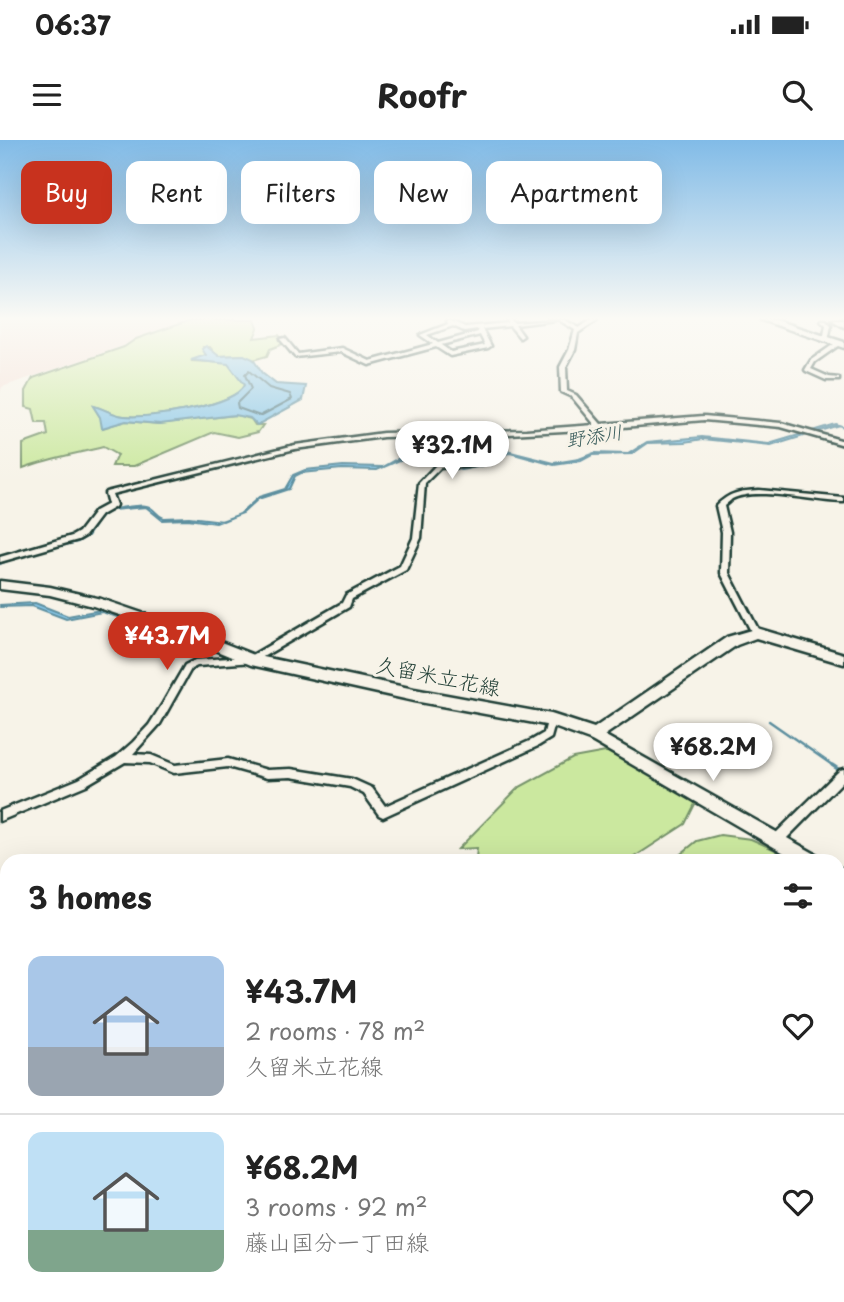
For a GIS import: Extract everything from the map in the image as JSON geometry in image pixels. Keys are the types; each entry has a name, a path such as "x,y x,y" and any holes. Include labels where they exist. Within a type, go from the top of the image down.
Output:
{"main road":[{"name":"久留米立花線","path":"0,585 50,591 96,602 178,630 251,660 414,695 551,720 577,727 595,736"},
{"path":"801,854 595,736 732,641 755,633 844,659"}],"street":[{"path":"563,374 564,392 574,396 600,427"},
{"path":"817,374 828,379 837,379"},
{"path":"0,559 82,534 98,513 112,505 108,493 295,447 383,435 488,433 704,418 781,425 844,443"},
{"path":"0,816 80,785 126,758 153,728 188,667 195,663 251,660 346,605 346,599 403,568 416,538 422,483 438,466 464,467 482,462 490,451 488,433"},
{"path":"755,633 725,572 726,532 720,506 723,501 739,492 829,501 844,500"},
{"path":"126,758 151,759 174,769 228,763 267,775 291,773 352,783 368,791 383,812 535,743 548,735 551,720"},
{"path":"777,840 844,773"}],"shaded area":[{"path":"0,374 40,374 2,387 0,393"}],"green space":[{"path":"44,374 236,374 245,386 237,393 188,410 124,416 93,406 102,420 103,428 125,421 158,424 236,415 251,419 255,425 263,425 258,432 238,437 214,432 134,466 112,466 117,455 103,447 23,468 23,444 48,435 46,423 36,423 33,409 26,407 26,391 33,378"},
{"path":"611,751 693,796 695,804 685,824 639,854 476,854 477,848 458,849 518,788 573,758"},
{"path":"720,835 751,839 784,854 681,854 697,841"}],"water":[{"path":"236,374 264,374 276,384 306,386 303,400 257,425 250,418 234,415 160,424 126,421 102,428 100,417 93,406 120,415 170,413 225,399 244,385"},
{"path":"838,425 771,446 703,439 648,443 632,454 592,455 581,461 554,465 510,453 497,455 507,451 554,463 579,459 594,453 628,454 647,442 702,437 769,444"},
{"path":"496,455 482,466 461,470 402,459 377,470 342,469 301,473 295,476 289,489 258,499 240,514 259,497 285,489 293,475 305,470 343,466 383,467 401,457 464,469 481,465"},
{"path":"145,506 164,518 189,517 222,521 162,520 146,507 112,510"},
{"path":"98,521 88,536 78,542 20,556 0,564 0,561 80,539"},
{"path":"35,603 68,616 100,610 167,633 102,612 66,619 32,606 0,607"}],"waterway":[{"path":"769,721 835,767"},
{"path":"835,767 844,773"}],"water label":[{"name":"野添川","path":"594,436"}]}
